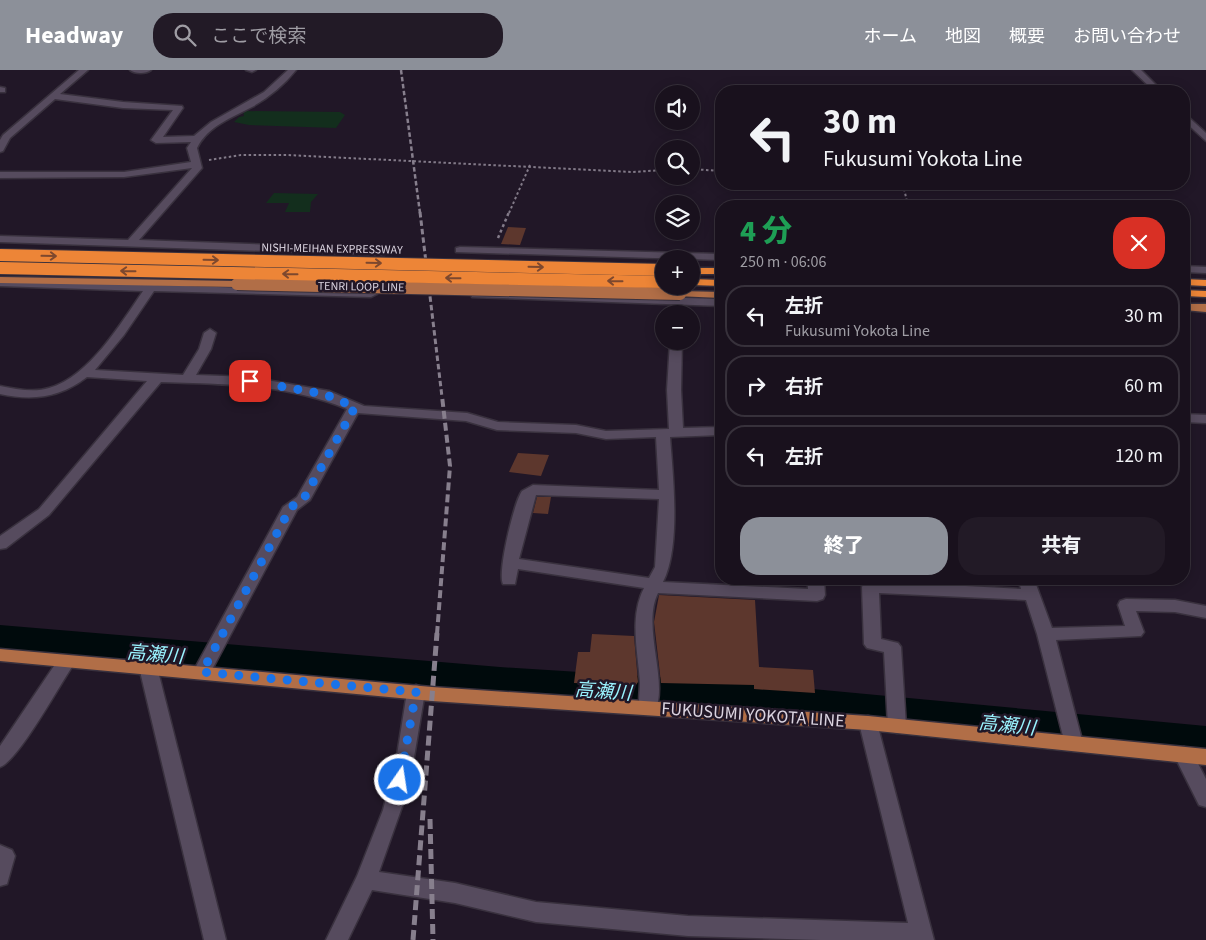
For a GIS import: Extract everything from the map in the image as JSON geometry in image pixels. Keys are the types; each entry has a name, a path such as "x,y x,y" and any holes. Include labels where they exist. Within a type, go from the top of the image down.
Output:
{"highway":[{"name":"NISHI-MEIHAN EXPRESSWAY","path":"0,254 655,270"},
{"name":"NISHI-MEIHAN EXPRESSWAY","path":"0,268 655,282"},
{"path":"700,271 715,271"},
{"path":"700,282 715,282"},
{"path":"1190,282 1206,283"},
{"path":"1190,293 1206,294"}],"main road":[{"name":"TENRI LOOP LINE","path":"0,281 237,284 679,303 715,296"},
{"path":"1190,307 1206,308"},
{"name":"FUKUSUMI YOKOTA LINE","path":"0,655 416,692 648,699 1206,757"}],"street":[{"path":"0,149 6,137 84,70"},
{"path":"134,70 147,70"},
{"path":"130,243 197,168 192,148 203,131 217,124 225,116 249,105 275,88 292,70"},
{"path":"1136,70 1152,85"},
{"path":"54,96 122,105 179,108 156,140 197,139"},
{"path":"1190,122 1206,138"},
{"path":"0,175 131,174 174,170 197,163"},
{"path":"0,239 384,252"},
{"path":"460,250 715,257"},
{"path":"1190,269 1206,270"},
{"path":"0,281 150,289 371,294"},
{"path":"0,390 36,394 54,391 68,385 83,373 117,338 150,289"},
{"path":"476,295 715,303"},
{"path":"187,379 205,349 210,333"},
{"path":"648,699 644,632 646,600 655,585 662,567 676,350"},
{"path":"83,373 250,381 324,394 362,410 467,417 498,426 576,430 606,435 715,430"},
{"path":"0,544 44,512 157,378"},
{"path":"202,672 291,507 303,500 355,407"},
{"path":"1190,418 1206,419"},
{"path":"509,580 510,563 527,494 533,490 667,495"},
{"path":"510,563 655,585 817,595 816,585"},
{"path":"897,726 892,647 873,644 870,588 1028,587 1046,634 1074,744"},
{"path":"1046,634 1136,632 1126,605 1175,606 1206,612"},
{"path":"0,759 11,746 66,662"},
{"path":"148,667 215,940"},
{"path":"337,940 367,880 387,826 405,765 416,692"},
{"path":"367,880 455,893 536,912 688,926 922,936 868,723"},
{"path":"1184,755 1206,799"},
{"path":"0,854 5,856 0,877"}],"path":[{"path":"197,163 219,158 255,154 530,165 634,172 655,171"},
{"path":"493,251 521,182 530,165"},
{"path":"700,170 715,171"}],"green space":[{"path":"243,111 340,112 345,115 336,128 249,125 234,122 239,117 244,116"},
{"path":"274,193 318,194 311,202 310,212 285,212 289,203 266,203"}],"building":[{"path":"508,227 526,228 520,245 501,244"},
{"path":"518,453 549,455 541,476 509,472"},
{"path":"537,497 551,497 548,514 533,513"},
{"path":"659,595 755,600 759,667 813,670 815,693 754,689 754,685 661,683 654,622"},
{"path":"592,634 634,636 638,682 636,685 574,683 578,652 590,652"}],"waterway":[{"name":"高瀬川","path":"0,642 500,685 738,700 1206,746"}],"railway":[{"path":"401,70 420,213"},
{"path":"420,212 442,397"},
{"path":"437,634 450,466 442,396"},
{"path":"413,940 437,633"},
{"path":"430,819 433,940"}],"route":[{"path":"250,381 324,394 355,407 303,500 291,507 202,672 416,692 405,765 400,780"}]}
